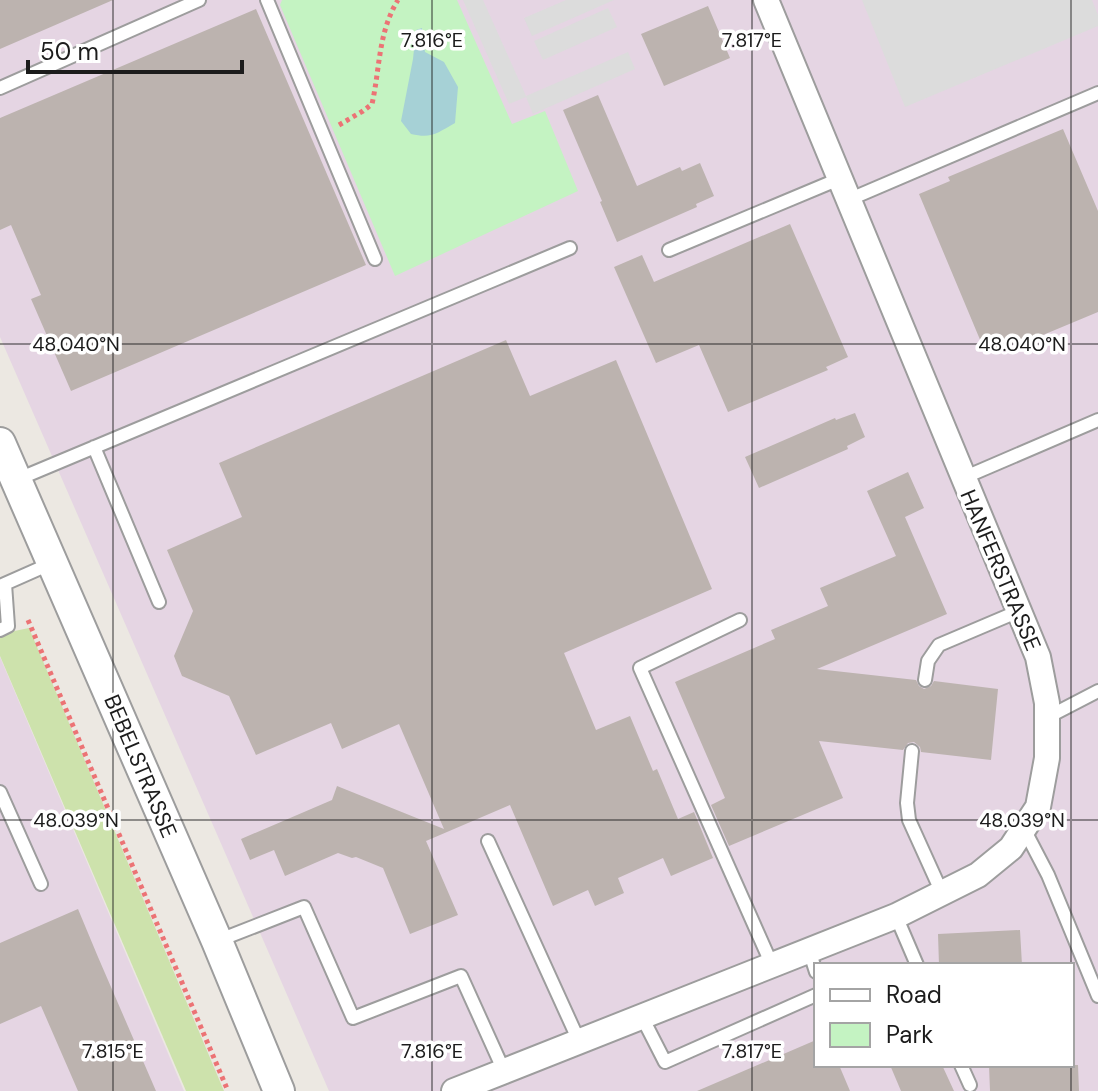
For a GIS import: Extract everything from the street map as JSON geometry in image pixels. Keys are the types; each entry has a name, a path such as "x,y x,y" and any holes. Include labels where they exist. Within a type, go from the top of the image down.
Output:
{"street":[{"name":"HANFERSTRASSE","path":"454,1091 772,965 812,961 978,875 1011,848 1038,807 1047,758 1047,703 1038,657 766,0"},
{"name":"BEBELSTRASSE","path":"0,443 279,1091"}],"lane":[{"path":"0,88 199,0"},
{"path":"267,0 375,259"},
{"path":"669,250 844,189 1098,93"},
{"path":"15,480 570,248"},
{"path":"963,478 1098,420"},
{"path":"94,447 159,602"},
{"path":"0,630 8,626 6,584 52,562"},
{"path":"925,680 928,661 939,645 1019,611"},
{"path":"740,620 640,668 772,965"},
{"path":"1047,717 1098,691"},
{"path":"912,751 907,803 909,820 942,893"},
{"path":"0,792 41,884"},
{"path":"1024,829 1048,875 1098,996"},
{"path":"488,841 579,1041"},
{"path":"217,941 304,907 353,1018 461,976 504,1071"},
{"path":"896,916 916,963"},
{"path":"642,1017 665,1062 814,996"},
{"path":"962,1067 970,1085"}],"path":[{"path":"323,134 372,104 386,25 390,11 398,0"},
{"path":"6,584 228,1091"}],"shaded area":[{"path":"0,0 1098,0 1098,1091 329,1091 0,337"},
{"path":"463,0 483,0 526,96 628,52 635,69 533,114 526,97 509,104"},
{"path":"566,0 614,0 532,36 524,18"},
{"path":"862,0 1092,0 1098,15 1098,26 905,107"},
{"path":"608,8 617,27 543,60 534,41"},
{"path":"0,657 184,1091 0,1091"}],"green space":[{"path":"282,0 457,0 512,124 545,111 578,191 395,276 280,5"},
{"path":"29,628 224,1091 186,1091 0,656 0,634"}],"water":[{"path":"422,28 425,52 444,62 458,87 455,123 424,136 411,134 401,121 416,30"}],"building":[{"path":"0,0 113,0 0,49"},
{"path":"708,6 730,58 664,86 641,34"},
{"path":"256,9 366,265 71,391 31,299 41,295 11,225 0,230 0,118"},
{"path":"598,95 637,186 680,167 682,171 700,163 714,196 696,204 697,207 617,242 563,110"},
{"path":"1063,129 1098,211 1098,312 1019,345 1017,341 986,354 919,194 950,181 948,177"},
{"path":"790,224 848,357 826,367 828,370 728,412 699,345 656,363 614,267 642,255 654,282"},
{"path":"506,340 530,396 616,360 712,589 564,653 596,730 630,716 678,819 694,812 713,858 671,876 663,858 618,878 624,893 595,906 588,890 553,906 510,805 426,841 458,915 410,934 383,868 338,853 285,876 274,850 250,860 241,839 332,800 337,786 444,829 399,724 342,749 331,723 256,755 229,696 182,676 174,656 193,611 167,550 242,517 219,463"},
{"path":"855,413 865,437 847,446 848,449 759,488 745,457 835,418"},
{"path":"908,472 924,508 905,517 947,614 817,669 916,680 924,689 934,681 998,689 991,760 921,752 914,742 908,743 903,750 819,741 843,798 729,846 711,805 725,798 675,682 775,639 771,630 828,606 820,588 896,556 867,491"},
{"path":"78,909 156,1091 78,1091 41,1006 0,1024 0,943"},
{"path":"1020,930 1022,963 939,963 938,934"},
{"path":"814,1041 814,1067 840,1067 850,1091 697,1091"},
{"path":"1078,1065 1079,1091 990,1091 989,1067"},
{"path":"891,1067 943,1067 954,1091 901,1091"}]}
